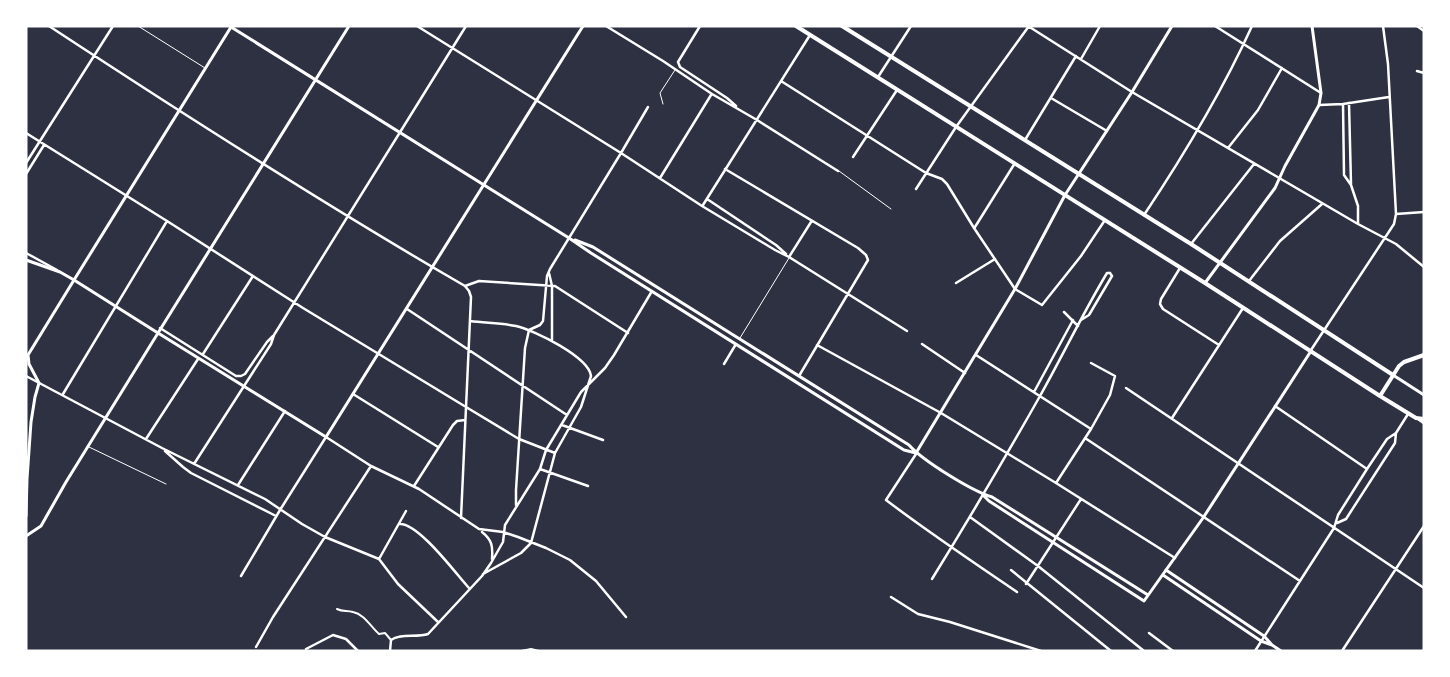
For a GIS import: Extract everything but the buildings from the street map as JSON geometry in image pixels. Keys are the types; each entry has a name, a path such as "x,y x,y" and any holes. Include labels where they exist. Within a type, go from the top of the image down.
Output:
{"main road":[{"path":"26,516 31,422 39,383 28,364 28,355 231,26 904,450 916,453"},
{"path":"26,536 41,526 160,328 348,26"},
{"path":"26,260 60,272 74,280 326,437 583,26"},
{"path":"796,26 1244,307 1424,423"},
{"path":"842,26 1191,244 1424,395"},
{"path":"916,453 1015,289 1065,195 1132,92 1172,26"},
{"path":"1205,283 1275,188 1319,105 1321,93 1312,26"},
{"path":"569,238 593,247 909,445 916,453 982,494 992,497 1148,595"},
{"path":"982,494 989,502 1144,600 1203,518 1311,350"},
{"path":"1380,396 1404,362 1424,355"},
{"path":"1416,418 1424,419"},
{"path":"1166,570 1264,636 1281,651"},
{"path":"1163,575 1261,642 1272,645"}],"street":[{"path":"49,26 263,164 465,286 471,297 460,518"},
{"path":"26,163 113,26"},
{"path":"417,26 621,153 702,206 789,257 907,331"},
{"path":"194,464 271,344 274,335 466,26"},
{"path":"606,26 838,171"},
{"path":"700,26 678,62 680,68 728,98 738,109"},
{"path":"878,78 911,26"},
{"path":"916,189 956,127 1029,26 1132,92 1322,204 1396,244 1424,266"},
{"path":"1081,59 1100,26"},
{"path":"1215,26 1321,93"},
{"path":"1144,215 1196,130 1252,26"},
{"path":"1311,350 1394,224 1396,214 1388,64 1383,26"},
{"path":"1417,26 1424,31"},
{"path":"702,206 810,36"},
{"path":"1025,140 1076,56"},
{"path":"1228,148 1258,110 1282,68"},
{"path":"1417,71 1424,74"},
{"path":"781,82 926,173 942,179 1015,289 1042,305 1081,256 1105,220"},
{"path":"853,157 897,90"},
{"path":"660,178 712,94"},
{"path":"1319,105 1349,104 1389,97"},
{"path":"1051,98 1107,131"},
{"path":"1344,104 1344,175 1351,185 1358,206 1358,224"},
{"path":"1349,104 1351,185"},
{"path":"529,330 540,325 543,321 548,272 648,107"},
{"path":"26,133 466,408 519,440 555,453"},
{"path":"26,174 44,145"},
{"path":"974,228 1015,163"},
{"path":"1191,244 1254,164"},
{"path":"726,169 811,222 829,230 858,248 866,255 868,260 799,376"},
{"path":"707,199 776,245 789,257"},
{"path":"1249,281 1280,241 1322,204"},
{"path":"1396,214 1424,212"},
{"path":"63,394 168,221"},
{"path":"789,257 811,222"},
{"path":"26,253 60,272"},
{"path":"956,283 995,259"},
{"path":"1180,267 1160,304 1163,309 1219,344"},
{"path":"548,272 552,286 552,341"},
{"path":"932,579 1040,396 1080,321 1108,272 1110,273 1112,276 1089,316 1080,321"},
{"path":"203,354 253,276"},
{"path":"465,286 480,281 552,286 628,332"},
{"path":"391,640 394,637 428,634 491,563 504,542 503,532 505,525 540,469 546,450 581,392 605,368 652,291"},
{"path":"1172,418 1244,307"},
{"path":"407,309 568,415"},
{"path":"1064,312 1078,326"},
{"path":"1034,392 1073,320"},
{"path":"470,321 517,326 529,330 552,341 582,360 591,371 590,383 581,407 555,453 531,543 521,553 482,575"},
{"path":"160,328 236,376 245,374 266,342 274,335"},
{"path":"516,507 525,348 529,330"},
{"path":"724,364 736,344"},
{"path":"922,344 965,373"},
{"path":"817,346 941,413 1175,558"},
{"path":"976,355 1091,428"},
{"path":"146,439 198,359"},
{"path":"1056,483 1110,395 1114,376 1091,363"},
{"path":"26,376 162,448 265,499 325,537 379,559 398,584 438,622"},
{"path":"1126,388 1424,588"},
{"path":"354,394 438,447"},
{"path":"1275,406 1367,469"},
{"path":"238,485 285,411"},
{"path":"1337,523 1346,520 1394,444 1396,433 1408,413"},
{"path":"414,486 453,424 464,420"},
{"path":"562,425 603,440"},
{"path":"1255,651 1334,528 1338,515 1367,469 1387,439 1396,433"},
{"path":"241,576 326,437 371,466 414,486 481,531 490,538 493,546 491,563"},
{"path":"1085,438 1300,581"},
{"path":"162,448 191,473 276,516"},
{"path":"916,453 886,500 930,534 1017,592"},
{"path":"256,647 371,466"},
{"path":"540,469 588,486"},
{"path":"1026,584 1081,499"},
{"path":"379,559 406,511"},
{"path":"970,517 1038,566 1144,651"},
{"path":"399,524 408,525 427,540 469,588"},
{"path":"1342,651 1424,526"},
{"path":"481,531 503,532 551,550 581,568 596,581 626,618"},
{"path":"1011,570 1110,651"},
{"path":"891,597 918,614 950,622 1041,651"},
{"path":"336,609 354,612 366,619 379,634 385,633 391,640 390,651"},
{"path":"1149,633 1173,651"},
{"path":"306,649 333,635 346,639 358,651"},
{"path":"521,651 531,649 539,651"}],"lane":[{"path":"138,26 206,68"},
{"path":"663,104 660,92 674,70"},
{"path":"838,171 891,209"},
{"path":"740,338 789,257"},
{"path":"88,446 166,484"}]}
